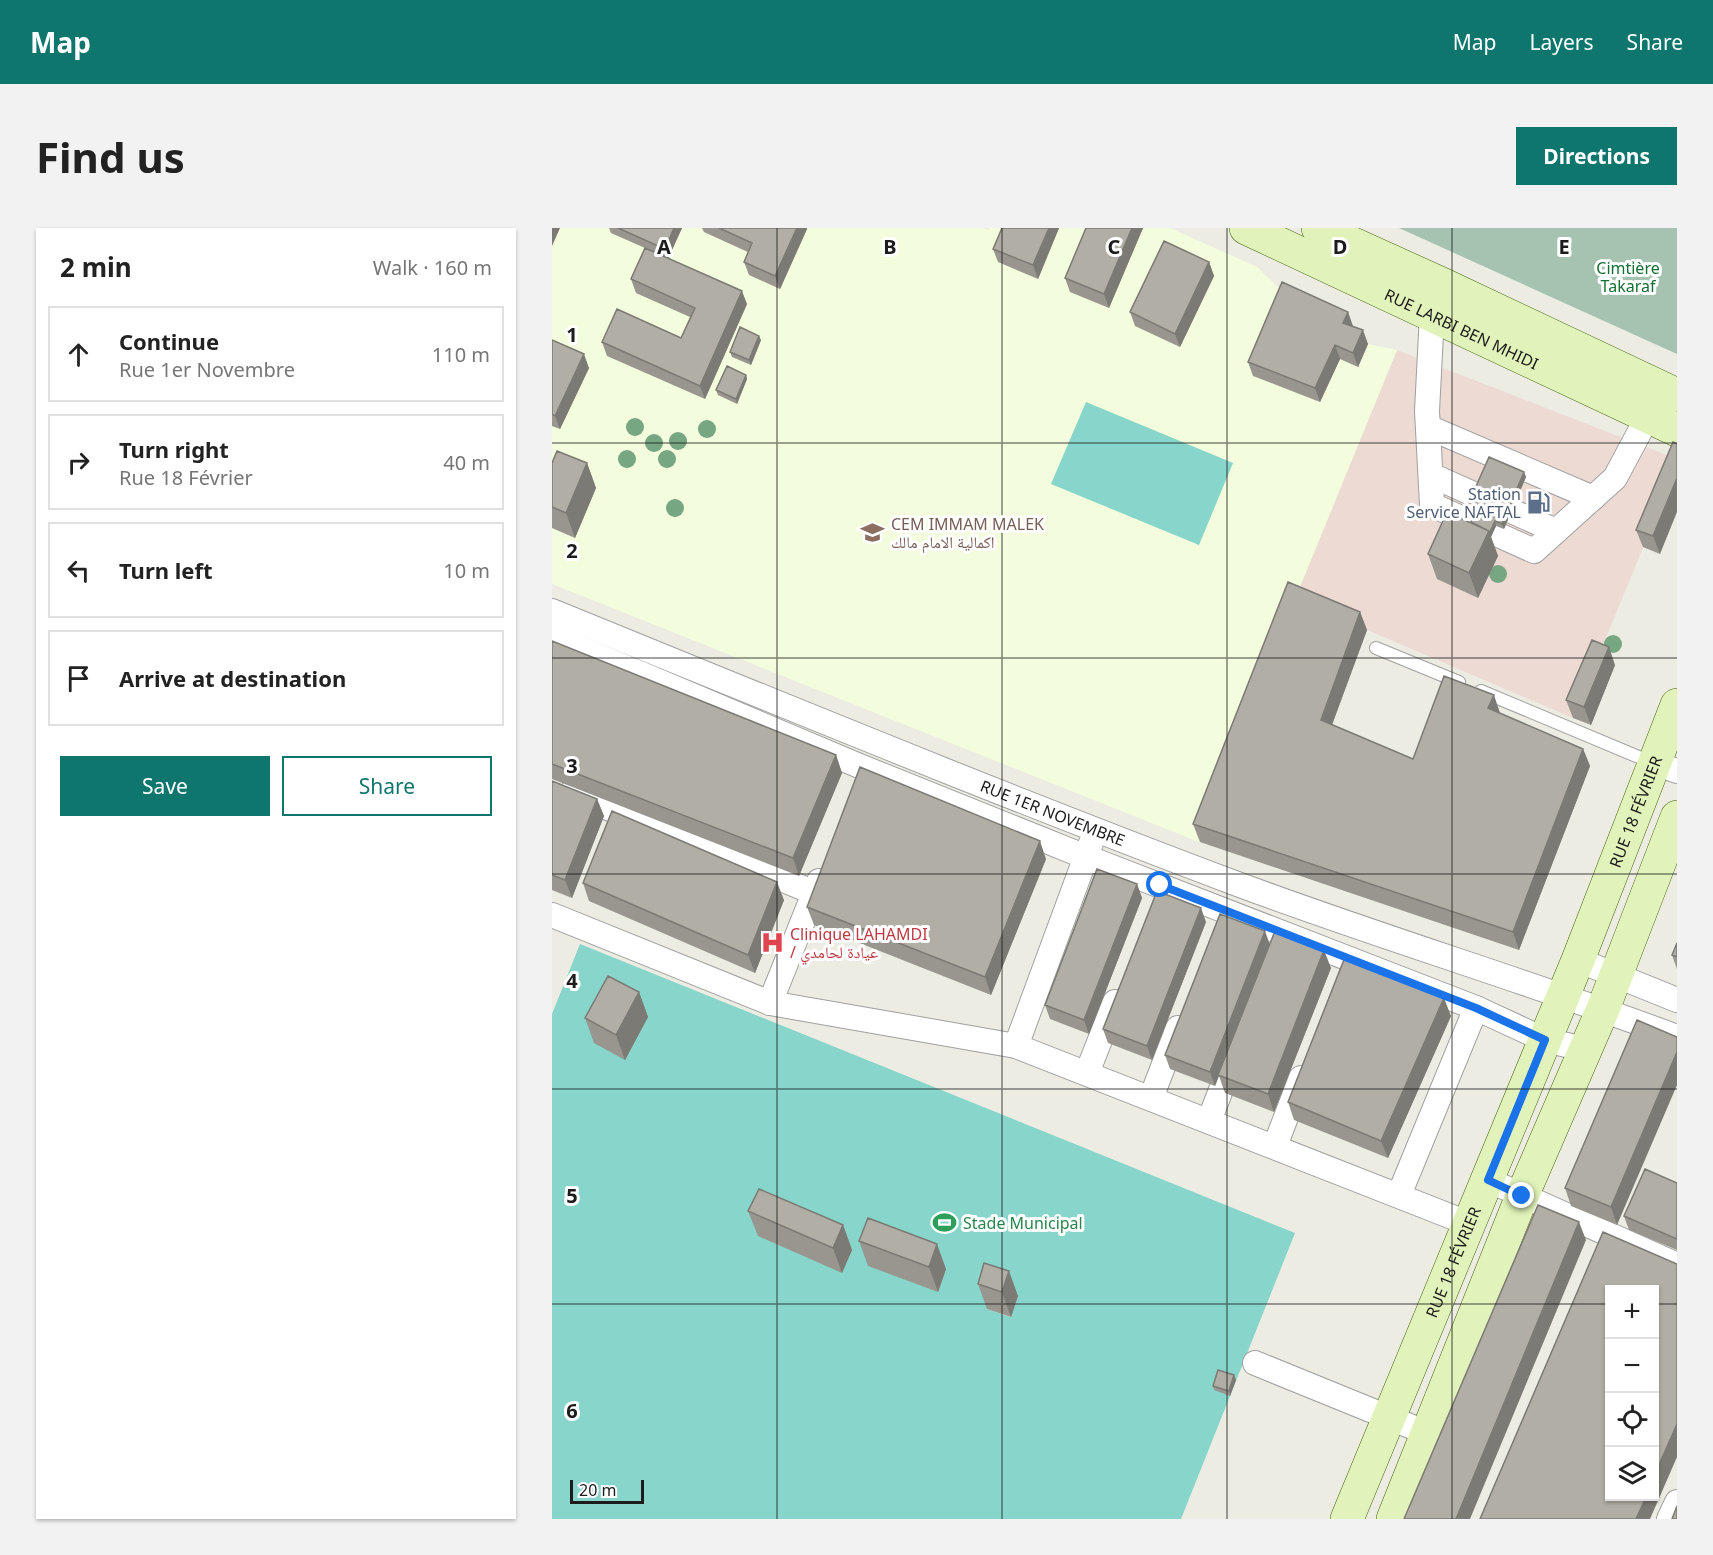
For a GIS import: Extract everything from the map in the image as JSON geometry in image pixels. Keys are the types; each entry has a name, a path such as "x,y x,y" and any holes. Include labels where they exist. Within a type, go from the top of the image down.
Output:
{"street":[{"name":"RUE LARBI BEN MHIDI","path":"1246,228 1438,299 1666,407"},
{"name":"RUE LARBI BEN MHIDI","path":"1318,228 1438,299"},
{"path":"1438,299 1427,411 1432,505 1534,551 1615,478 1666,407"},
{"path":"1428,427 1593,498"},
{"name":"RUE 1ER NOVEMBRE","path":"552,611 872,741 1234,883 1603,1009"},
{"name":"RUE 1ER NOVEMBRE","path":"552,636 858,777 974,812 1086,857 1156,896 1220,922 1343,969 1476,1008 1545,1040 1584,1049"},
{"name":"RUE 18 FÉVRIER","path":"1347,1519 1470,1224 1561,996 1666,767 1677,705"},
{"path":"858,777 872,741"},
{"path":"974,812 983,785"},
{"path":"571,793 815,893"},
{"path":"1393,1519 1522,1196 1603,1009 1615,975 1671,850 1677,817"},
{"path":"1016,1046 1096,829"},
{"path":"770,1003 827,862"},
{"path":"1220,922 1234,883"},
{"path":"552,915 770,1003 1016,1046 1470,1224"},
{"path":"1578,960 1677,1000"},
{"path":"1087,1073 1122,984"},
{"path":"1400,1195 1476,1008"},
{"path":"1603,1009 1677,1037"},
{"path":"1151,1098 1185,1010"},
{"path":"1209,1122 1243,1033"},
{"path":"1275,1146 1309,1058"},
{"path":"1488,1180 1677,1265"},
{"path":"1255,1364 1426,1433"},
{"path":"1670,1519 1677,1502"}],"lane":[{"path":"1376,648 1666,767"}],"shaded area":[{"name":"CEM IMMAM MALEK اكمالية الامام مالك","path":"560,228 613,228 668,259 682,228 706,228 704,232 757,257 804,228 983,228 988,230 989,228 1170,228 1257,267 1287,296 1320,402 1340,359 1358,366 1368,344 1397,350 1199,842 552,584 552,528 576,537 552,486 552,246","holes":["636,293 747,304 705,399 700,321"]},
{"path":"1397,350 1677,459 1677,465 1573,718 1295,599"},
{"path":"1086,402 1233,463 1199,545 1051,484"},
{"path":"580,944 1295,1233 1181,1519 552,1519 552,1014","holes":["1018,1296 1010,1317 987,1309"]}],"green space":[{"name":"Cimtière Takaraf","path":"1399,228 1677,228 1677,354"}],"building":[{"path":"618,228 674,228 665,249"},
{"path":"719,228 797,228 775,276 744,262 752,243"},
{"path":"1002,228 1049,228 1033,265 993,249"},
{"path":"1086,228 1132,228 1104,294 1065,278"},
{"path":"1164,241 1209,262 1175,334 1130,312"},
{"path":"645,248 742,291 700,386 602,342 617,309 681,338 695,308 631,279"},
{"path":"1282,282 1348,312 1343,323 1363,330 1353,353 1335,345 1315,388 1248,362"},
{"path":"740,327 759,336 749,360 730,352"},
{"path":"552,340 584,354 555,416 552,414"},
{"path":"727,366 746,375 736,399 716,390"},
{"path":"1673,442 1677,444 1677,478 1653,536 1636,530"},
{"path":"557,451 587,463 566,513 552,507 552,463"},
{"path":"1489,457 1524,472 1502,524 1495,521 1490,532 1471,522 1475,513 1466,509"},
{"path":"1447,512 1489,531 1469,573 1428,554"},
{"path":"1288,582 1360,612 1321,720 1413,759 1444,676 1494,695 1488,708 1583,749 1513,932 1193,824"},
{"path":"1592,640 1609,647 1584,707 1566,700"},
{"path":"552,641 836,755 793,858 552,764"},
{"path":"860,767 1040,841 985,977 807,907"},
{"path":"552,781 597,799 565,880 552,875"},
{"path":"612,811 777,882 748,955 583,883"},
{"path":"1097,869 1137,884 1084,1020 1045,1005"},
{"path":"1157,891 1201,908 1147,1046 1103,1029"},
{"path":"1220,914 1265,931 1210,1072 1165,1055"},
{"path":"1275,931 1324,950 1268,1094 1218,1075"},
{"path":"1677,943 1677,957 1672,955"},
{"path":"1345,957 1444,998 1381,1141 1288,1102"},
{"path":"608,976 639,992 616,1035 585,1018"},
{"path":"1637,1020 1677,1037 1677,1052 1611,1207 1565,1188"},
{"path":"1645,1169 1677,1183 1677,1239 1624,1216"},
{"path":"759,1189 843,1225 833,1248 748,1211"},
{"path":"1538,1205 1579,1222 1456,1519 1404,1519"},
{"path":"868,1218 937,1244 929,1267 859,1241"},
{"path":"1603,1232 1677,1264 1677,1424 1659,1465 1659,1285 1605,1285 1605,1501 1644,1501 1636,1519 1480,1519"},
{"path":"984,1263 1009,1271 1002,1292 978,1284"},
{"path":"1218,1370 1234,1375 1229,1391 1213,1386"},
{"path":"1677,1506 1677,1519 1672,1519"}],"place":[{"name":"Station Service NAFTAL","path":"1539,503"},
{"name":"CEM IMMAM MALEK اكمالية الامام مالك","path":"873,533"},
{"name":"Clinique LAHAMDI / عيادة لحامدي","path":"772,943"},
{"name":"Stade Municipal","path":"945,1223"}],"route":[{"path":"1160,885 1476,1008 1545,1040 1488,1180 1522,1196"}]}
